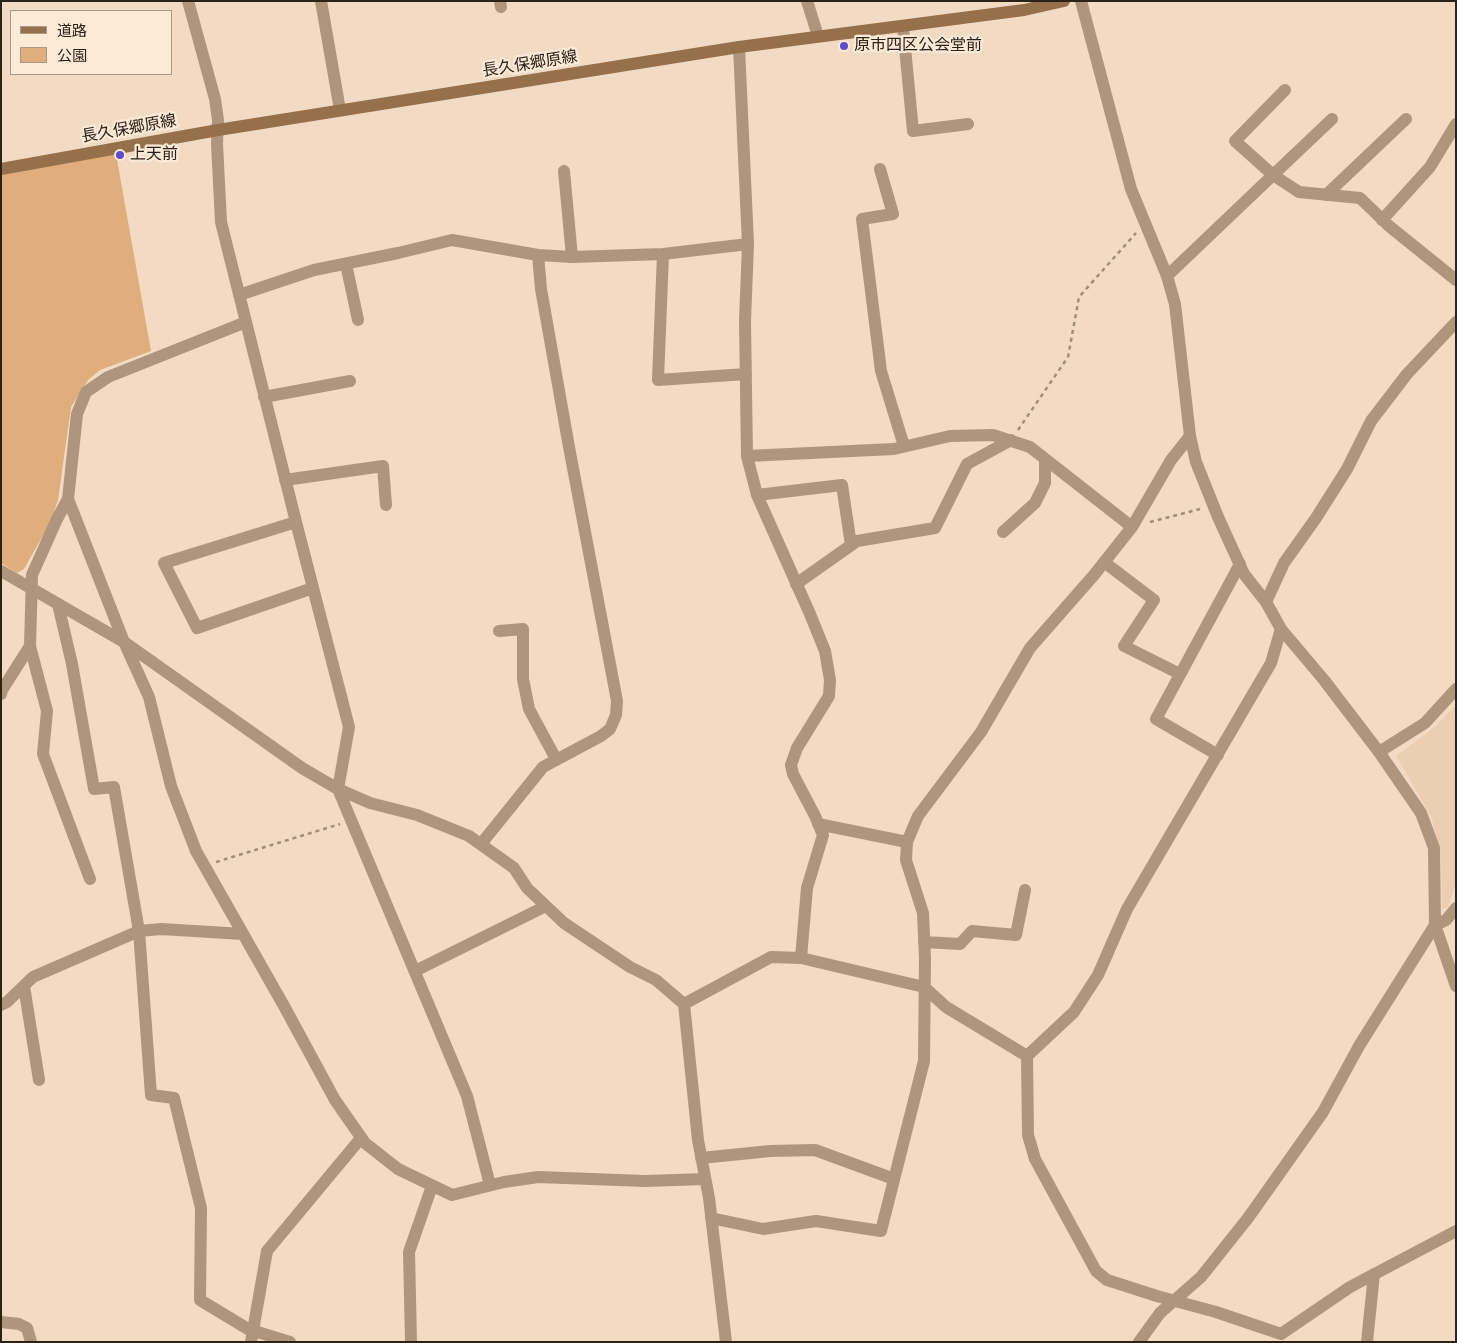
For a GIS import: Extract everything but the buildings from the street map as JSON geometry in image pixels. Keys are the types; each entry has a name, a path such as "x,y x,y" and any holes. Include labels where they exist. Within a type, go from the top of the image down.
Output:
{"main road":[{"name":"長久保郷原線","path":"1,169 340,110 818,36 903,27 1024,10 1064,1"}],"street":[{"path":"188,1 215,99 221,222 349,727 338,789 467,1096 490,1185"},
{"path":"321,1 340,110"},
{"path":"807,1 818,36"},
{"path":"1081,1 1132,190 1167,276 1174,304 1190,436 1196,462 1213,506 1244,574 1266,602 1282,629 1379,752 1421,813 1434,848 1435,925 1456,986"},
{"path":"903,27 913,131 968,124"},
{"path":"739,48 748,244 746,320 747,456 757,495 825,651 830,680 829,696 797,748 791,765 793,774 823,835 807,888 801,958"},
{"path":"1285,90 1235,141 1273,175 1299,192 1360,198 1382,220 1456,280"},
{"path":"1167,276 1332,119"},
{"path":"1326,195 1406,119"},
{"path":"1382,220 1430,167 1456,124"},
{"path":"880,169 893,214 862,219 881,370 904,446"},
{"path":"564,171 572,257"},
{"path":"239,295 314,270 452,240 538,255 572,257 663,254 748,244"},
{"path":"663,254 658,380 746,374"},
{"path":"481,844 543,767 601,736 610,728 616,715 616,701 541,289 538,255"},
{"path":"346,264 358,320"},
{"path":"90,879 43,754 47,711 30,646 30,589 32,575 68,499 77,414 86,392 108,377 246,322"},
{"path":"1266,602 1284,563 1316,518 1347,469 1371,421 1407,374 1456,322"},
{"path":"264,397 350,381"},
{"path":"747,456 894,449 950,436 993,435 1030,447 1132,527"},
{"path":"711,1218 763,1229 816,1221 881,1231 924,1061 923,914 906,860 907,842 918,816 981,732 1030,648 1132,527 1171,460 1190,436"},
{"path":"796,584 857,540 935,528 967,464 1011,440"},
{"path":"1003,532 1035,503 1045,483 1045,459"},
{"path":"285,480 383,466 386,505"},
{"path":"757,495 842,485 852,544"},
{"path":"68,499 124,642 149,697 171,786 196,851 284,1006 334,1100 365,1143 398,1169 452,1196 490,1185 538,1177 645,1181 705,1179"},
{"path":"296,522 164,563 197,628 313,588"},
{"path":"1104,562 1154,600 1124,646 1180,674"},
{"path":"1218,755 1156,719 1240,564"},
{"path":"1,571 124,642 302,768 338,789 370,803 417,815 469,836 514,868 527,888 564,923 630,967 656,980 684,1004 701,1158 711,1218 726,1342"},
{"path":"58,604 72,664 94,789 114,787 139,931 152,1095 174,1098 201,1208 200,1300 248,1329 253,1336 290,1342"},
{"path":"1282,629 1271,663 1127,909 1098,975 1074,1012 1028,1056 1028,1134 1035,1159 1096,1271 1107,1280 1216,1312 1281,1334 1350,1287 1456,1231"},
{"path":"499,631 524,630 523,678 529,709 556,760"},
{"path":"1,694 30,646"},
{"path":"1379,752 1424,723 1456,689"},
{"path":"818,824 907,842"},
{"path":"924,942 960,944 972,931 1016,935 1025,890"},
{"path":"415,971 546,906"},
{"path":"1139,1342 1160,1313 1201,1277 1248,1218 1322,1112 1360,1046 1435,925 1446,920 1456,908"},
{"path":"1,1005 7,1002 33,977 139,931 161,928 243,934"},
{"path":"684,1004 771,957 801,958 924,987 946,1007 1028,1056"},
{"path":"24,986 39,1080"},
{"path":"253,1336 266,1251 361,1138"},
{"path":"701,1158 770,1151 816,1150 894,1179"},
{"path":"411,1342 409,1252 432,1186"},
{"path":"1367,1342 1374,1274"},
{"path":"1,1322 19,1324 27,1328 31,1342"}],"path":[{"path":"1011,440 1068,357 1079,297 1145,223"},
{"path":"1132,527 1213,506"},
{"path":"204,866 351,820"}],"shaded area":[{"path":"1456,705 1456,883 1448,907 1442,909 1441,854 1431,816 1396,756 1435,727"}],"green space":[{"path":"116,154 151,351 100,370 88,380 71,407 58,500 50,523 24,569 17,573 1,563 1,174"}],"place":[{"name":"原市四区公会堂前","path":"844,46"},
{"name":"上天前","path":"120,155"}]}
